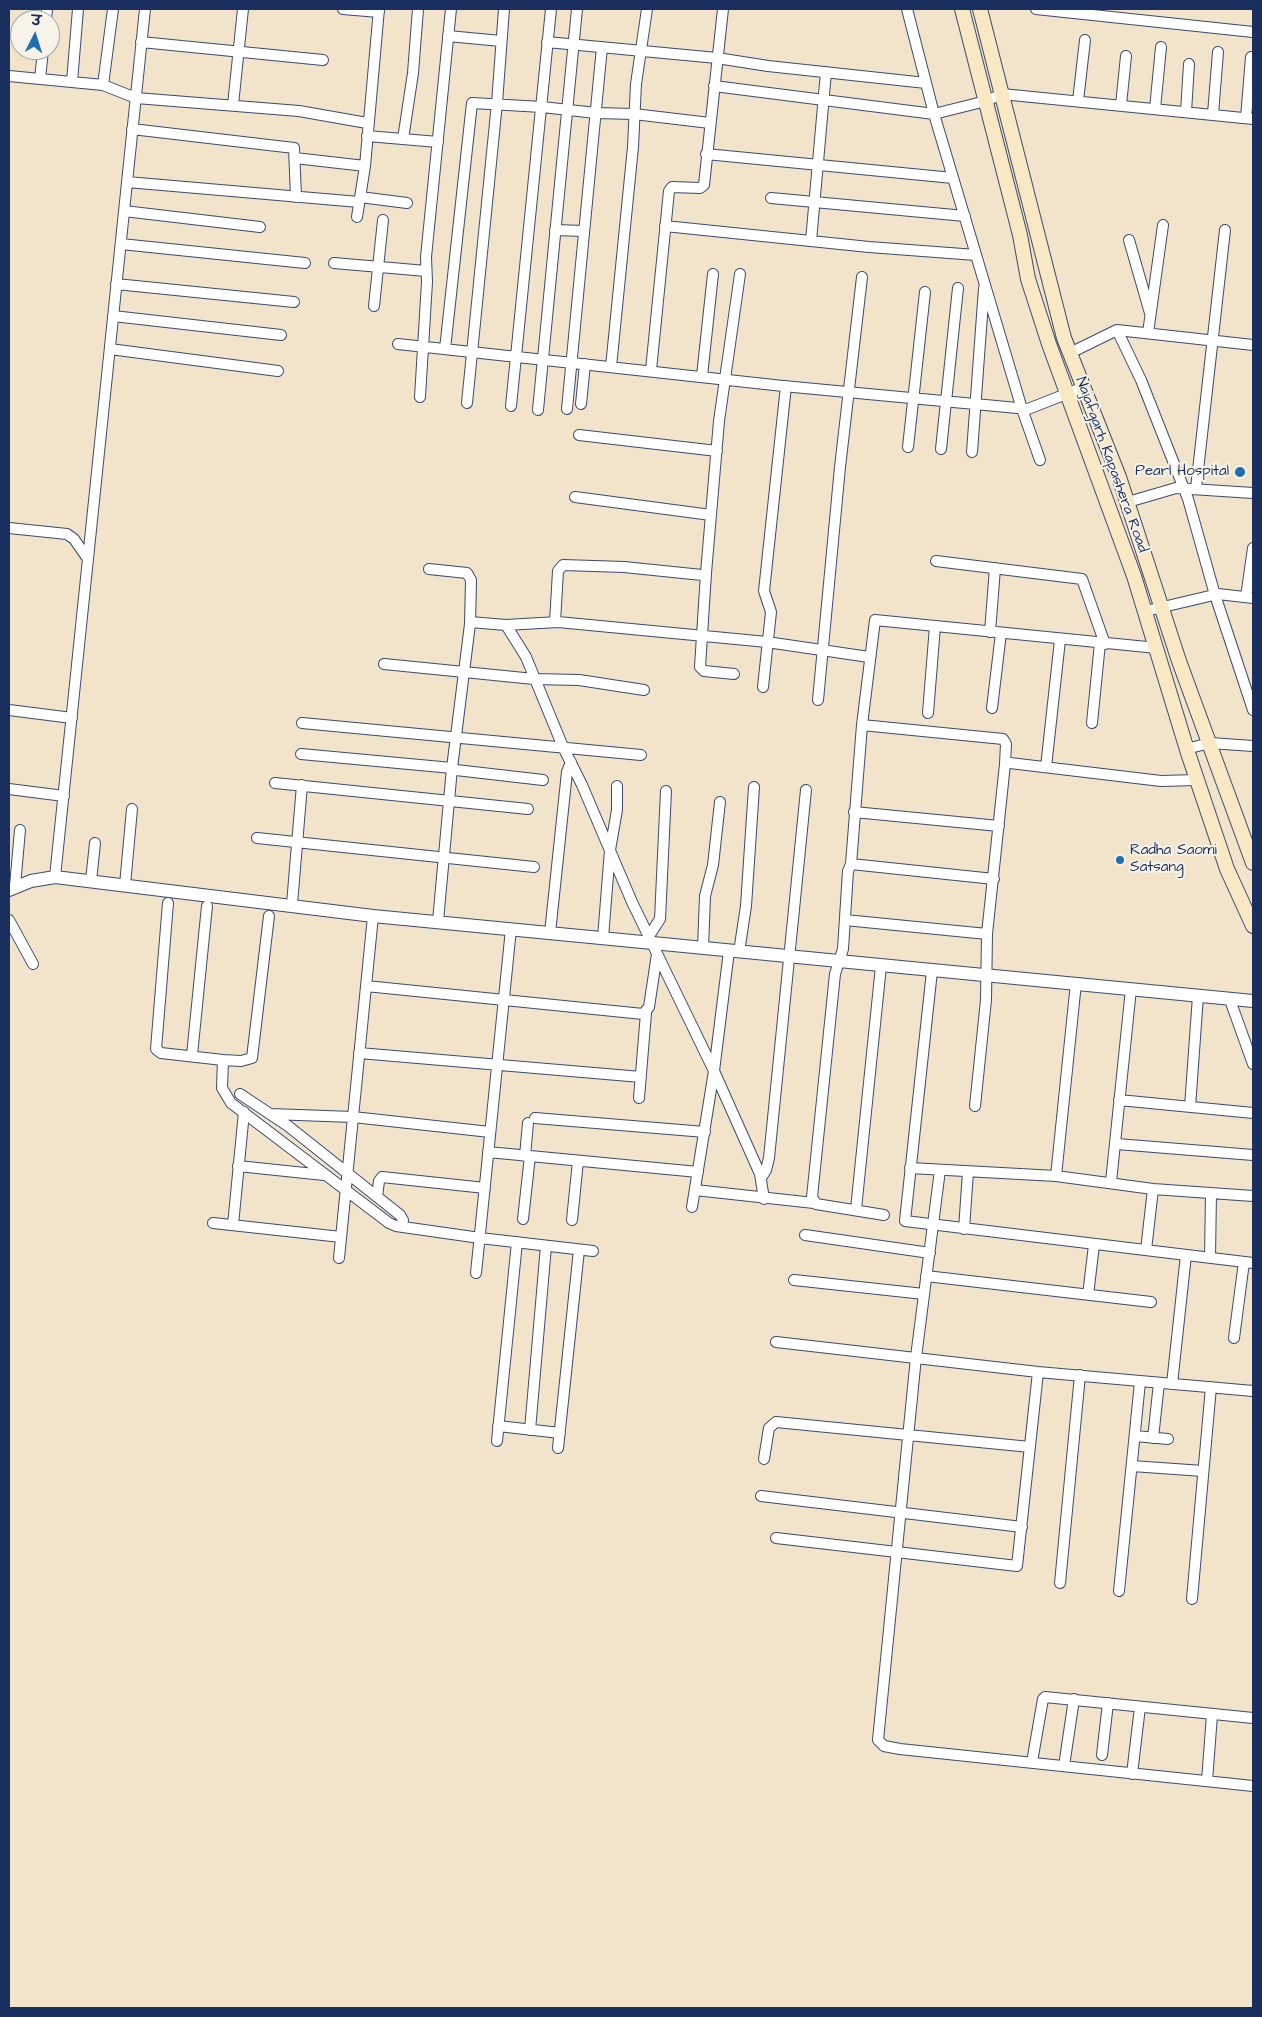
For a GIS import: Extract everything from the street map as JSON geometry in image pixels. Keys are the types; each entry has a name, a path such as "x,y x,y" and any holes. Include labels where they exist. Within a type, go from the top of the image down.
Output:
{"main road":[{"name":"Najafgarh Kapashera Road","path":"962,9 1020,236 1028,279 1049,344 1146,612 1186,749 1227,869 1253,926"},
{"name":"Najafgarh Kapashera Road","path":"980,9 1064,338 1128,502 1163,606 1179,661 1253,864"},
{"path":"1049,344 1064,338"}],"street":[{"path":"72,82 78,9"},
{"path":"103,85 112,9"},
{"path":"56,877 145,9"},
{"path":"232,105 244,9"},
{"path":"343,9 379,10 367,122 365,166 357,217"},
{"path":"403,139 413,73 418,9"},
{"path":"420,397 427,282 426,271 451,9"},
{"path":"467,403 497,103 504,9"},
{"path":"511,406 551,9"},
{"path":"538,410 577,9"},
{"path":"611,367 633,147 640,52 647,9"},
{"path":"651,370 670,188 702,188 723,9"},
{"path":"907,9 934,114 964,216 1022,409 1040,460"},
{"path":"1036,9 1253,32"},
{"path":"448,36 501,41"},
{"path":"1078,101 1085,40"},
{"path":"141,42 323,60"},
{"path":"548,42 717,58 926,83"},
{"path":"567,409 570,362 602,47"},
{"path":"1156,109 1161,47"},
{"path":"1213,114 1218,52"},
{"path":"1121,105 1126,56"},
{"path":"714,86 934,114 986,101 1002,94 1250,119 1252,57"},
{"path":"40,79 42,60"},
{"path":"1186,112 1189,64"},
{"path":"811,241 826,72"},
{"path":"9,76 97,86 103,85 136,98 299,111 367,122"},
{"path":"445,349 471,104 473,102 542,107 566,111 634,114 710,123"},
{"path":"132,129 290,147 295,150 296,197"},
{"path":"367,136 438,142"},
{"path":"706,154 953,178"},
{"path":"295,158 365,166"},
{"path":"127,182 296,197 407,203"},
{"path":"771,198 964,216"},
{"path":"124,211 260,227"},
{"path":"374,306 383,220"},
{"path":"1148,333 1163,225"},
{"path":"666,226 976,255"},
{"path":"556,230 584,231"},
{"path":"1196,488 1225,230"},
{"path":"1129,240 1151,316"},
{"path":"121,244 305,263"},
{"path":"334,263 426,271"},
{"path":"702,376 713,274"},
{"path":"734,674 701,670 706,573 719,421 740,274"},
{"path":"818,700 835,515 862,277"},
{"path":"972,452 984,282"},
{"path":"116,284 294,302"},
{"path":"941,449 958,288"},
{"path":"908,447 925,292"},
{"path":"113,316 280,335"},
{"path":"1070,353 1116,330 1253,345"},
{"path":"1116,330 1141,380 1183,488 1215,595 1253,707"},
{"path":"398,344 786,386 1022,409 1028,409 1084,387"},
{"path":"110,349 278,371"},
{"path":"581,404 585,364"},
{"path":"763,686 770,609 764,591 786,386"},
{"path":"579,435 717,451"},
{"path":"1128,502 1183,488 1253,493"},
{"path":"575,497 711,515"},
{"path":"9,528 67,534 74,539 88,559"},
{"path":"1146,612 1163,606 1215,595 1250,598 1253,548"},
{"path":"936,561 1082,579 1103,644 1092,723"},
{"path":"555,622 558,571 563,565 624,567 702,575 706,573"},
{"path":"990,632 995,568"},
{"path":"429,569 469,574 470,622 455,738 438,921"},
{"path":"814,1203 812,1197 835,974 843,949 848,871 851,864 862,725 875,620 1060,640 1157,648"},
{"path":"470,622 506,625 555,622 767,642 869,657"},
{"path":"506,625 526,657 563,748 714,1071 761,1178 764,1198"},
{"path":"928,713 935,626"},
{"path":"992,708 1001,633"},
{"path":"1046,767 1060,640"},
{"path":"384,664 534,679 579,680 644,690"},
{"path":"9,710 72,718"},
{"path":"302,723 641,755"},
{"path":"862,725 1003,739 1006,744 987,934 986,976 975,1106"},
{"path":"1186,749 1210,743 1253,746"},
{"path":"301,754 452,768 543,780"},
{"path":"550,933 567,772 571,762"},
{"path":"1005,764 1010,763 1161,781 1197,780"},
{"path":"276,783 528,809"},
{"path":"292,904 302,785"},
{"path":"603,938 610,850 616,818 616,786"},
{"path":"692,1207 734,951 746,906 754,787"},
{"path":"9,789 64,796"},
{"path":"761,1178 766,1170 769,1158 806,790"},
{"path":"639,1098 646,1013 649,1008 653,944 660,920 666,791"},
{"path":"703,948 705,896 713,865 720,802"},
{"path":"125,885 132,809"},
{"path":"854,812 999,826"},
{"path":"20,830 12,888 31,881 56,877 292,904 373,916 1253,1001"},
{"path":"257,838 534,867"},
{"path":"91,881 96,843"},
{"path":"851,864 994,879"},
{"path":"168,903 155,1045 156,1049 161,1053 241,1061 252,1058 269,916"},
{"path":"192,1055 207,906"},
{"path":"339,1258 373,916"},
{"path":"9,920 33,964"},
{"path":"845,920 987,934"},
{"path":"476,1273 511,929"},
{"path":"856,1209 881,966"},
{"path":"932,970 924,1060 905,1220 934,1226 1249,1263 1234,1338"},
{"path":"1056,1176 1076,983"},
{"path":"366,986 646,1013"},
{"path":"1111,1182 1131,989"},
{"path":"1190,1107 1198,996"},
{"path":"1230,1000 1253,1064"},
{"path":"360,1053 641,1078"},
{"path":"223,1060 222,1088 231,1103 377,1217 402,1227 594,1251"},
{"path":"240,1094 271,1114 400,1215 403,1220 402,1227"},
{"path":"1120,1100 1253,1113"},
{"path":"233,1225 244,1112"},
{"path":"271,1114 353,1117 490,1132"},
{"path":"523,1219 527,1156 532,1120 705,1132"},
{"path":"1116,1144 1253,1155"},
{"path":"488,1152 698,1172"},
{"path":"572,1220 578,1161"},
{"path":"238,1166 326,1176"},
{"path":"910,1168 1056,1176 1153,1189 1253,1196"},
{"path":"940,1170 916,1358 902,1514 878,1735 880,1744 900,1749 1253,1786"},
{"path":"964,1229 968,1172"},
{"path":"377,1197 379,1181 382,1177 485,1188"},
{"path":"1146,1250 1153,1189"},
{"path":"695,1190 814,1203 884,1215"},
{"path":"1210,1258 1211,1193"},
{"path":"213,1223 341,1237"},
{"path":"805,1235 930,1253"},
{"path":"497,1441 517,1242"},
{"path":"1088,1294 1094,1245"},
{"path":"530,1430 546,1246"},
{"path":"558,1448 579,1250"},
{"path":"1172,1384 1186,1255"},
{"path":"926,1276 1151,1302"},
{"path":"794,1280 924,1294"},
{"path":"776,1342 1038,1372 1080,1374 1140,1382 1253,1391"},
{"path":"776,1538 897,1551 1016,1567 1019,1565 1038,1372"},
{"path":"1060,1583 1080,1374"},
{"path":"1119,1591 1140,1382"},
{"path":"1153,1438 1159,1383"},
{"path":"1192,1599 1211,1387"},
{"path":"764,1459 769,1428 776,1422 1030,1447"},
{"path":"498,1426 560,1433"},
{"path":"1135,1436 1168,1439"},
{"path":"1132,1466 1203,1471"},
{"path":"762,1496 902,1514 1022,1526"},
{"path":"1032,1762 1043,1698 1074,1699 1253,1718"},
{"path":"1064,1766 1074,1699"},
{"path":"1102,1755 1108,1703"},
{"path":"1132,1774 1140,1707"},
{"path":"1207,1781 1212,1715"}],"place":[{"name":"Pearl Hospital","path":"1240,472"},
{"name":"Radha Saomi Satsang","path":"1120,860"}]}
